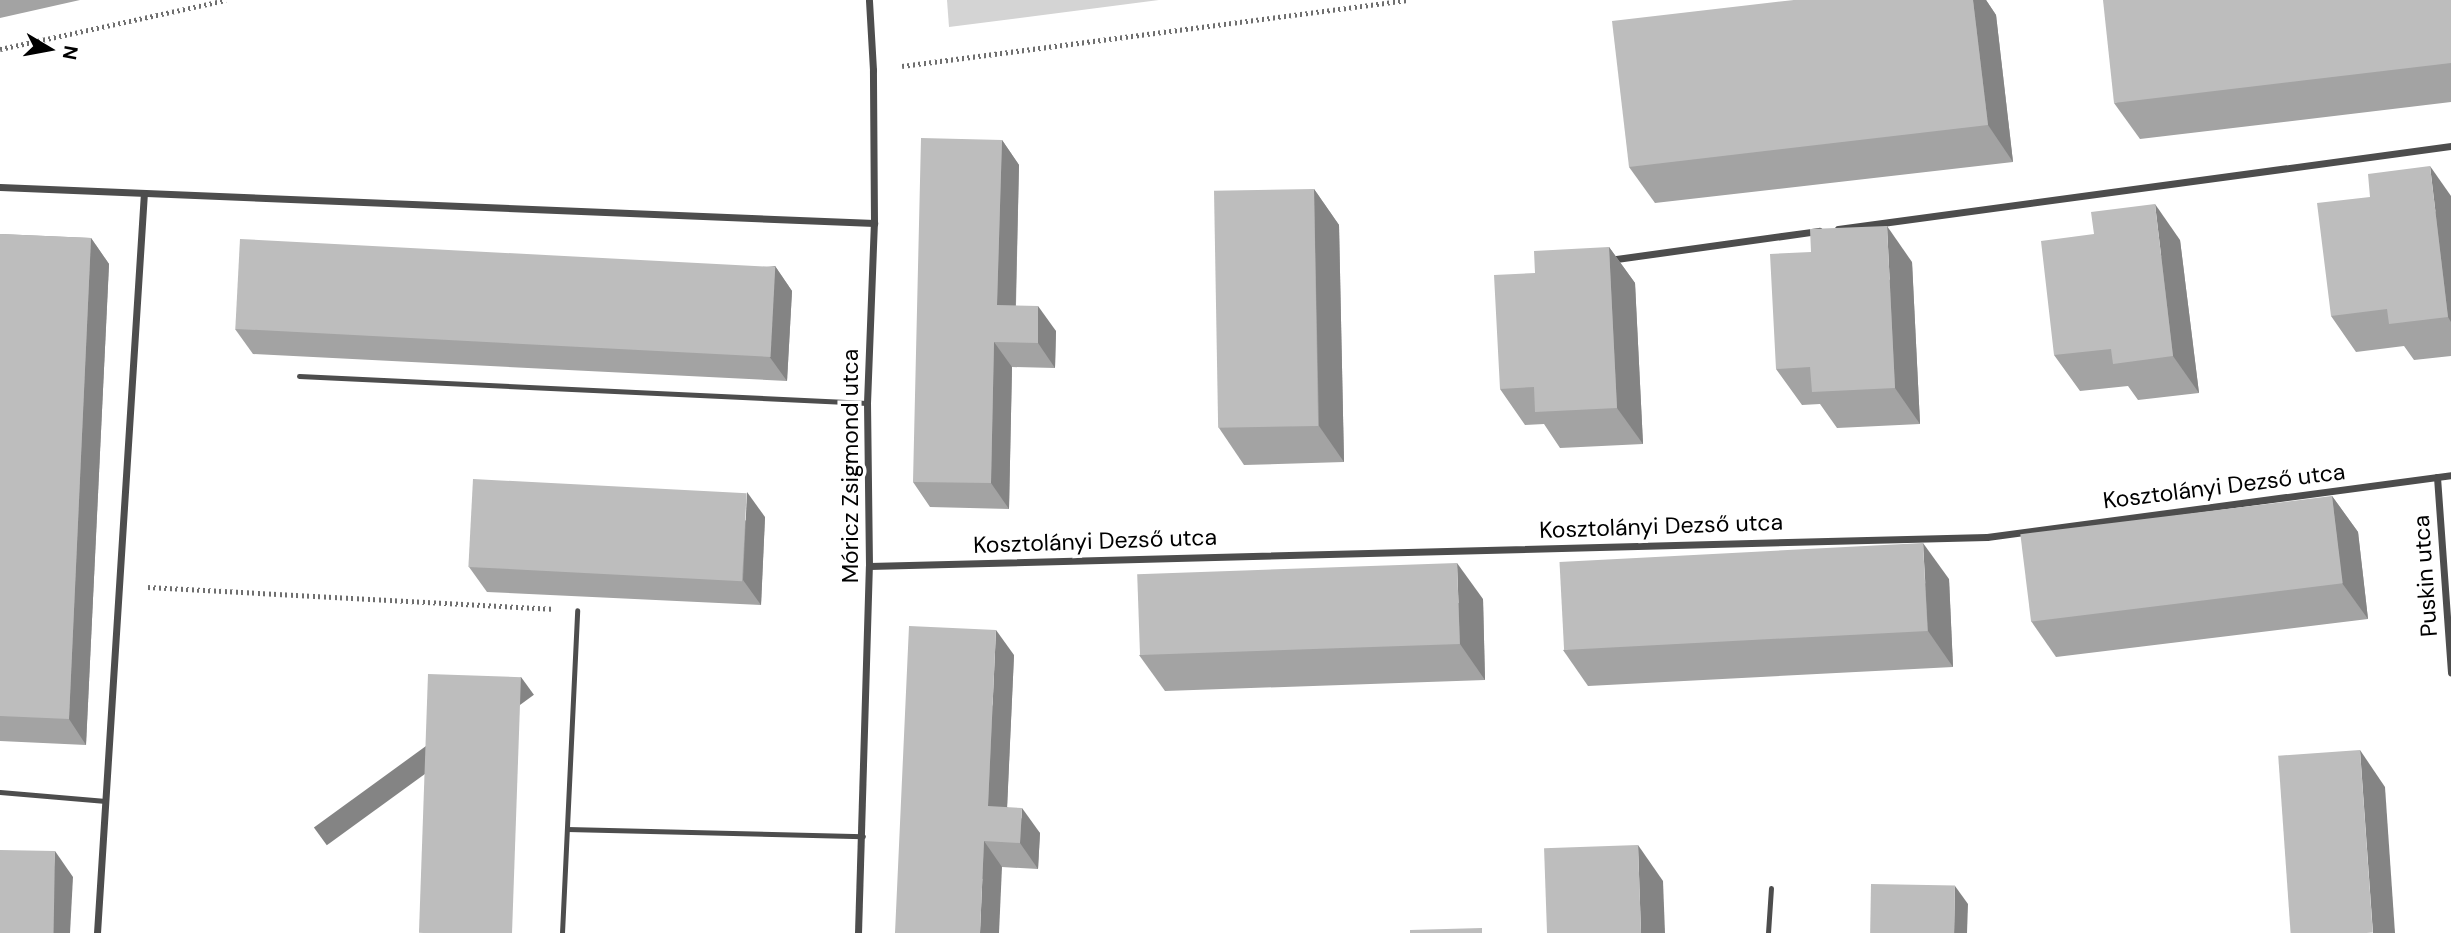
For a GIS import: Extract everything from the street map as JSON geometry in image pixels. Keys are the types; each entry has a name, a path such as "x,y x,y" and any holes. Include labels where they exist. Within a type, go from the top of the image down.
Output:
{"street":[{"name":"Móricz Zsigmond utca","path":"858,933 869,566 867,403 874,223 873,70 869,0"},
{"path":"1603,260 2451,146"},
{"path":"0,187 874,223"},
{"path":"97,933 144,193"},
{"name":"Kosztolányi Dezső utca","path":"869,566 1987,537 2451,475"},
{"name":"Puskin utca","path":"2437,477 2451,672"}],"lane":[{"path":"299,376 867,403"},
{"path":"562,933 576,610"},
{"path":"0,792 106,801"},
{"path":"567,830 863,836"},
{"path":"1768,933 1771,888"}],"path":[{"path":"0,49 226,0"},
{"path":"873,70 1408,0"},
{"path":"120,586 576,610"}],"shaded area":[{"path":"947,0 1159,0 949,27"}],"building":[{"path":"1794,0 1973,0 1988,125 1629,167 1612,21"},
{"path":"2103,0 2451,0 2451,63 2114,103"},
{"path":"921,138 1002,140 997,305 1038,306 1038,343 994,342 991,483 913,482"},
{"path":"2430,166 2448,317 2389,324 2387,309 2331,316 2317,203 2370,197 2368,174"},
{"path":"1314,189 1318,426 1218,428 1214,191"},
{"path":"2155,204 2173,356 2113,364 2111,349 2054,355 2041,241 2094,234 2091,212"},
{"path":"1887,226 1895,388 1812,392 1810,367 1776,369 1770,254 1811,252 1810,229"},
{"path":"0,234 91,238 69,719 0,716"},
{"path":"240,239 775,267 771,357 235,329"},
{"path":"1609,247 1617,408 1535,412 1534,387 1500,389 1494,275 1535,273 1534,251"},
{"path":"473,479 747,493 742,581 468,567"},
{"path":"2332,496 2343,583 2031,622 2020,534"},
{"path":"1923,543 1928,631 1564,650 1559,562"},
{"path":"1457,563 1460,644 1140,655 1137,574"},
{"path":"909,626 996,630 988,806 1022,808 1020,843 984,841 980,933 895,933"},
{"path":"428,674 521,677 512,933 419,933"},
{"path":"2360,750 2373,933 2291,933 2278,756"},
{"path":"1638,845 1641,933 1547,933 1544,848"},
{"path":"0,850 55,851 54,933 0,933"},
{"path":"1871,884 1955,885 1954,933 1870,933"},
{"path":"1482,928 1482,933 1410,933 1410,930"}]}
